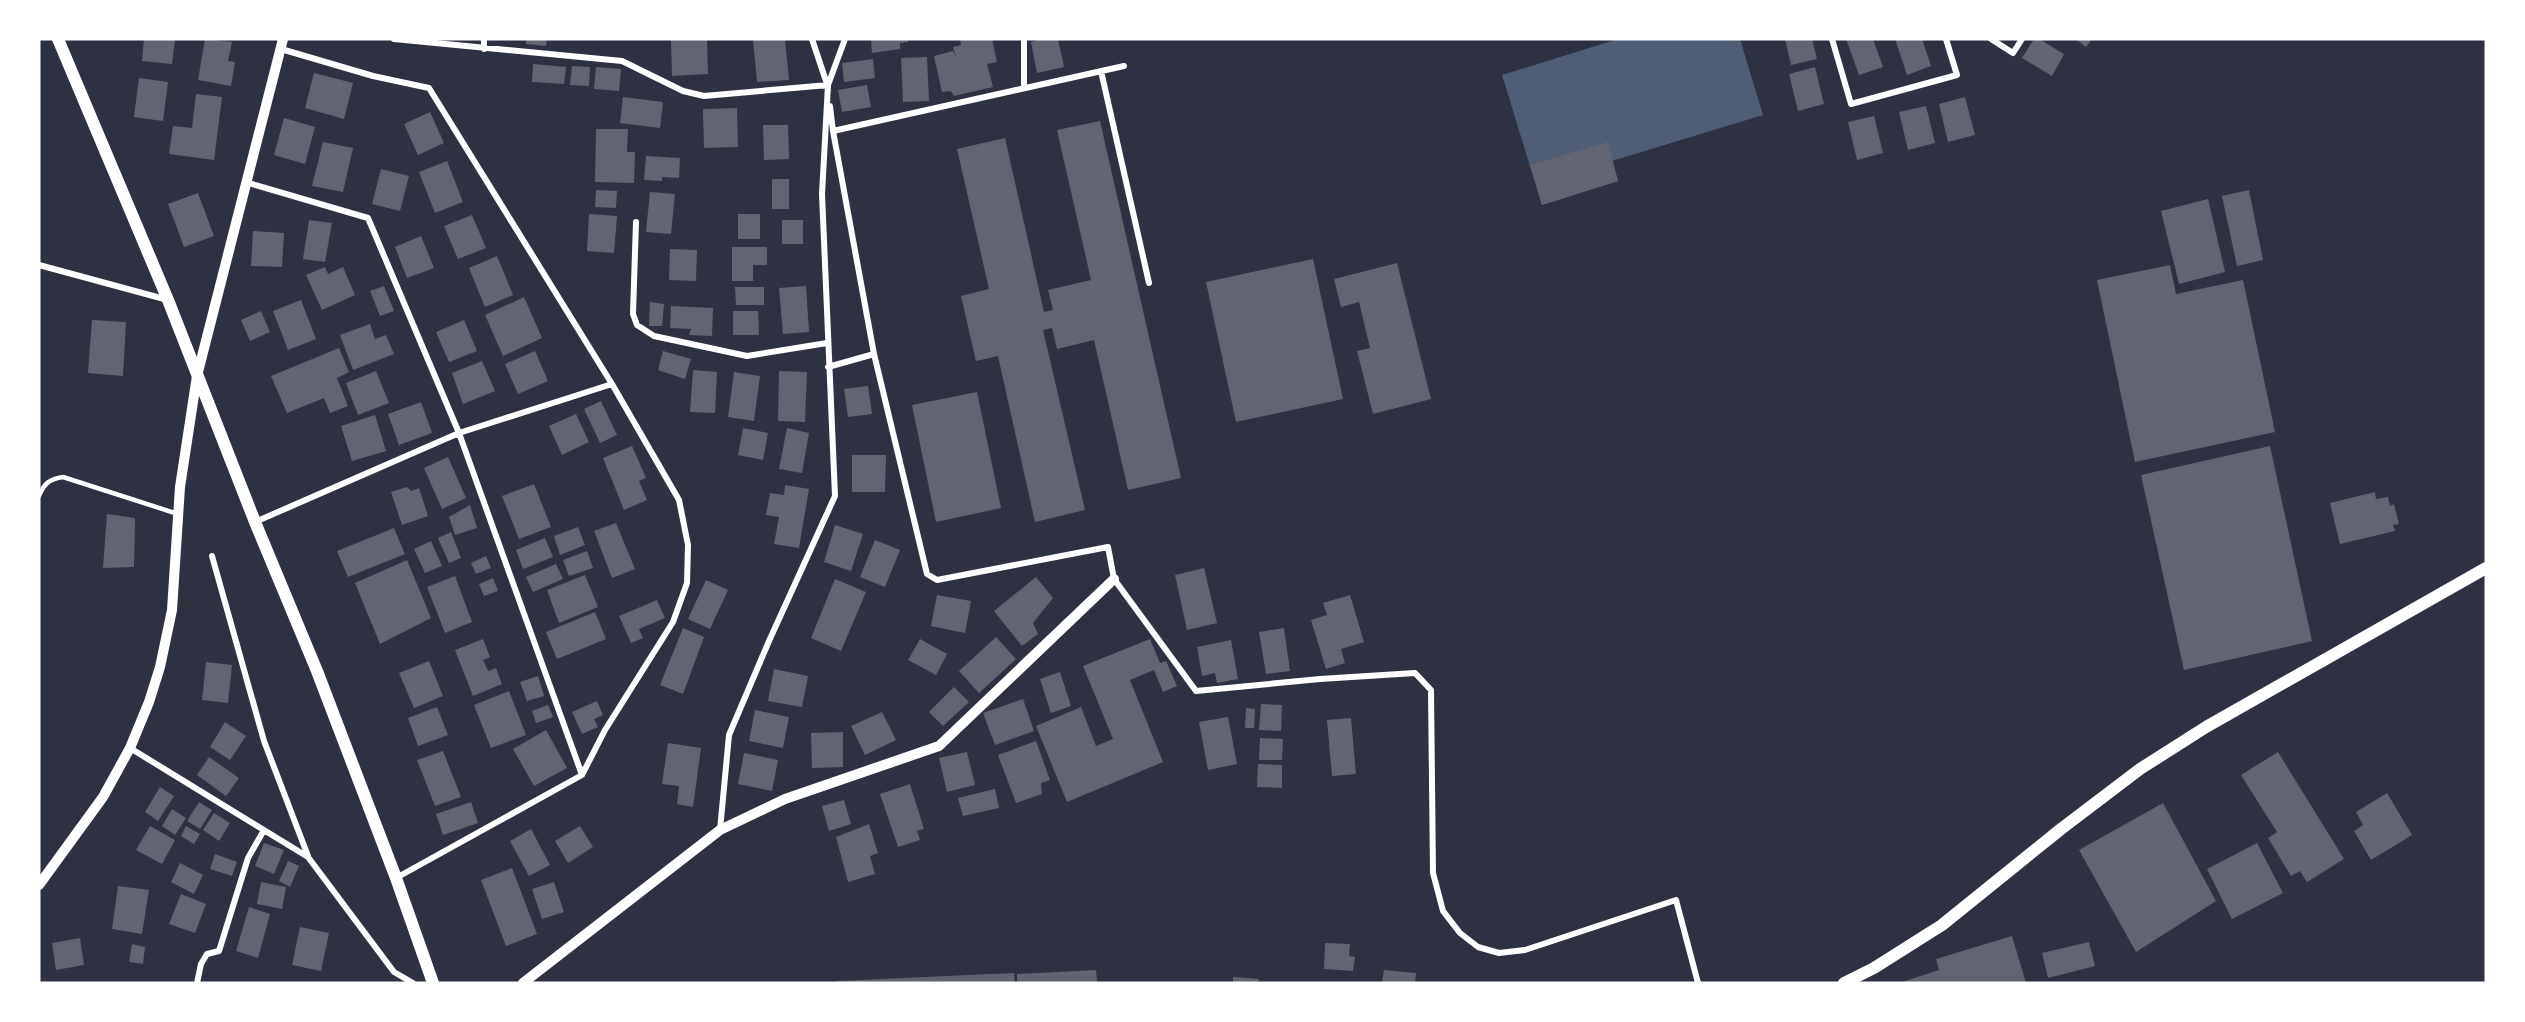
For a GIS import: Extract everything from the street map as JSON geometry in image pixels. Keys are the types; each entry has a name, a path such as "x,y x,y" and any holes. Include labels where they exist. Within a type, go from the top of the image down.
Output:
{"main road":[{"path":"58,39 168,300 255,522 317,671 396,878 433,983"},
{"path":"1844,983 1874,968 1942,926 2069,823 2140,769 2206,728 2486,568"}],"street":[{"path":"394,39 622,61 683,91 704,96 828,85"},
{"path":"484,39 484,49"},
{"path":"812,39 828,85 833,131 874,354 927,574 937,580 1108,546 1114,579 1196,691 1320,679 1415,673 1431,690 1433,873 1443,911 1460,933 1478,946 1498,953 1525,950 1676,900 1698,983"},
{"path":"720,830 729,735 835,496 822,194 828,85 845,39"},
{"path":"1024,39 1024,88"},
{"path":"1832,39 1851,104 1957,75 1946,39"},
{"path":"1991,39 2013,52 2022,39"},
{"path":"39,885 103,797 130,748 149,702 172,610 180,487 197,376 282,44 373,76 429,88 612,384 679,500 688,545 687,583 674,622 605,730 582,775 396,878"},
{"path":"833,131 1124,66"},
{"path":"1101,71 1149,283"},
{"path":"245,182 369,218 459,433 582,775"},
{"path":"636,222 633,315 637,325 654,336 747,356 827,343"},
{"path":"39,265 168,300"},
{"path":"828,367 874,354"},
{"path":"255,522 459,433 612,384"},
{"path":"212,556 264,741 308,857 394,972 413,983"},
{"path":"523,983 720,830 785,799 939,746 1114,579"},
{"path":"130,748 308,857"},
{"path":"197,983 201,964 207,954 219,951 248,858 264,830"}],"lane":[{"path":"39,496 43,487 51,479 63,477 178,514"}],"water":[{"path":"1618,39 1740,39 1763,115 1612,161 1618,181 1542,205 1502,75"}],"building":[{"path":"144,39 175,39 172,64 142,61"},
{"path":"205,39 232,42 228,61 235,62 231,86 198,80"},
{"path":"526,39 547,39 546,46 526,44"},
{"path":"671,39 707,39 708,74 672,76"},
{"path":"753,39 785,39 789,80 757,82"},
{"path":"871,39 908,39 908,42 900,43 900,49 872,53"},
{"path":"960,39 992,39 997,62 987,64 993,87 954,96 951,91 942,92 934,56 953,51 956,57 953,47 961,45"},
{"path":"1041,39 1058,39 1064,67 1037,73 1031,42"},
{"path":"1785,39 1812,39 1817,59 1791,65"},
{"path":"1846,39 1873,39 1883,67 1859,75"},
{"path":"1895,39 1922,39 1931,66 1907,75"},
{"path":"2034,39 2039,39 2064,54 2052,76 2022,58"},
{"path":"2075,39 2092,39 2086,47"},
{"path":"927,57 929,101 903,102 901,58"},
{"path":"873,59 875,78 844,82 842,63"},
{"path":"533,64 566,67 564,84 532,82"},
{"path":"572,66 590,67 589,86 570,85"},
{"path":"596,67 621,69 619,91 594,89"},
{"path":"1815,67 1824,104 1798,111 1789,74"},
{"path":"314,73 353,83 344,119 305,108"},
{"path":"139,78 168,82 163,121 134,117"},
{"path":"867,85 871,107 842,112 838,90"},
{"path":"196,94 222,97 214,160 169,154 173,126 192,128"},
{"path":"623,97 663,102 660,128 620,123"},
{"path":"1965,97 1975,135 1948,142 1939,104"},
{"path":"1926,106 1935,143 1908,150 1899,112"},
{"path":"737,108 738,147 704,148 703,109"},
{"path":"430,112 444,143 418,155 404,124"},
{"path":"1874,116 1883,153 1857,160 1848,122"},
{"path":"284,118 315,127 305,164 274,155"},
{"path":"1100,121 1181,478 1128,490 1094,340 1057,349 1052,328 1043,330 1085,510 1035,522 998,356 976,361 961,296 989,289 957,149 1005,138 1044,312 1053,310 1048,290 1091,280 1057,130"},
{"path":"763,125 788,125 789,159 764,160"},
{"path":"596,129 628,129 627,152 635,152 634,183 595,182"},
{"path":"323,142 353,148 343,192 312,186"},
{"path":"1608,142 1618,181 1542,205 1530,165"},
{"path":"646,156 680,158 679,178 662,177 662,181 644,180"},
{"path":"447,161 463,202 435,213 419,172"},
{"path":"381,169 409,176 400,211 372,204"},
{"path":"772,179 789,179 789,209 772,209"},
{"path":"596,190 617,191 616,208 595,207"},
{"path":"2249,190 2263,260 2237,266 2222,196"},
{"path":"650,192 675,194 671,234 646,232"},
{"path":"198,193 214,236 184,247 168,204"},
{"path":"2208,199 2225,272 2179,284 2161,211"},
{"path":"589,214 617,216 614,253 587,251"},
{"path":"738,214 760,214 760,239 738,239"},
{"path":"472,215 486,248 458,259 444,226"},
{"path":"309,220 332,223 325,262 303,259"},
{"path":"782,220 803,220 803,244 782,244"},
{"path":"253,231 284,233 282,267 251,266"},
{"path":"421,236 434,268 407,278 395,247"},
{"path":"732,247 767,247 767,265 753,265 753,281 732,281"},
{"path":"670,249 697,250 696,281 669,280"},
{"path":"497,256 513,295 485,307 469,268"},
{"path":"1313,259 1343,399 1236,422 1206,282"},
{"path":"1397,263 1431,399 1373,414 1357,351 1370,348 1359,302 1341,307 1334,279"},
{"path":"2170,265 2176,294 2243,280 2275,432 2135,462 2097,280"},
{"path":"325,267 328,274 343,267 355,295 322,310 306,275"},
{"path":"384,286 394,311 380,316 370,291"},
{"path":"806,286 809,332 783,334 779,288"},
{"path":"735,287 764,287 764,305 736,305"},
{"path":"524,297 542,338 503,356 485,315"},
{"path":"301,300 316,339 288,350 273,311"},
{"path":"650,302 664,304 662,326 649,326"},
{"path":"671,306 713,308 712,336 689,335 691,329 670,328"},
{"path":"261,311 270,332 250,341 241,320"},
{"path":"733,311 758,311 759,335 733,335"},
{"path":"92,320 126,322 123,376 88,373"},
{"path":"464,320 477,351 449,362 436,332"},
{"path":"370,324 375,339 386,335 394,354 353,370 340,335"},
{"path":"339,348 349,372 337,378 348,406 330,413 324,398 287,413 271,376"},
{"path":"535,351 548,381 518,394 505,364"},
{"path":"663,351 691,359 685,379 658,370"},
{"path":"482,361 495,391 463,404 452,373"},
{"path":"693,370 717,372 715,413 690,412"},
{"path":"376,371 389,403 358,415 346,383"},
{"path":"779,371 807,372 805,422 778,421"},
{"path":"734,372 760,376 754,421 728,417"},
{"path":"868,386 872,414 848,417 844,389"},
{"path":"977,392 1001,508 936,522 912,405"},
{"path":"601,401 617,435 600,443 584,409"},
{"path":"421,402 432,433 399,445 388,414"},
{"path":"576,414 589,442 562,455 549,426"},
{"path":"375,415 386,451 352,461 341,426"},
{"path":"743,428 768,433 763,460 738,455"},
{"path":"787,428 809,433 802,473 779,469"},
{"path":"632,446 646,478 639,481 647,500 624,510 603,458"},
{"path":"2270,446 2312,641 2184,670 2141,475"},
{"path":"852,455 886,455 885,492 852,492"},
{"path":"448,457 466,498 442,509 424,468"},
{"path":"534,484 551,527 519,539 502,496"},
{"path":"785,485 809,489 799,548 774,544 779,517 766,515 770,493 784,495"},
{"path":"407,487 411,491 419,488 428,516 402,525 391,492"},
{"path":"2375,492 2376,499 2388,497 2390,506 2394,504 2399,524 2393,525 2395,531 2340,544 2330,503"},
{"path":"470,505 477,528 455,535 449,517"},
{"path":"107,514 135,518 134,567 103,568"},
{"path":"616,523 635,569 612,578 594,531"},
{"path":"835,525 863,534 851,571 824,562"},
{"path":"578,527 585,545 560,555 554,536"},
{"path":"394,528 405,554 348,577 337,551"},
{"path":"451,532 461,558 449,563 438,538"},
{"path":"545,538 553,557 523,569 516,550"},
{"path":"875,540 900,550 885,587 860,577"},
{"path":"431,541 442,566 425,573 414,549"},
{"path":"587,551 593,568 569,576 563,560"},
{"path":"486,556 491,568 476,574 471,563"},
{"path":"407,560 431,618 380,644 355,583"},
{"path":"556,564 563,579 533,592 526,577"},
{"path":"1204,568 1217,623 1187,630 1175,575"},
{"path":"585,575 598,607 559,623 547,590"},
{"path":"455,576 472,622 445,633 427,587"},
{"path":"1036,577 1053,598 1033,623 1038,634 1022,646 994,611"},
{"path":"493,578 498,591 484,596 479,584"},
{"path":"835,579 866,592 841,651 811,638"},
{"path":"706,580 728,590 710,629 688,619"},
{"path":"937,595 971,601 965,633 931,626"},
{"path":"1350,595 1364,642 1341,649 1345,663 1326,669 1311,620 1327,615 1323,603"},
{"path":"657,600 665,618 639,629 643,638 631,643 619,616"},
{"path":"595,612 606,639 557,659 546,632"},
{"path":"683,628 704,637 683,694 660,685"},
{"path":"1284,628 1290,671 1266,674 1259,632"},
{"path":"996,637 1016,659 979,693 959,671"},
{"path":"483,639 490,657 483,660 488,671 496,668 502,684 473,696 455,650"},
{"path":"920,639 947,654 936,675 908,660"},
{"path":"1150,639 1160,663 1166,661 1177,686 1163,692 1154,670 1130,680 1163,762 1067,802 1036,726 1081,707 1096,746 1113,739 1083,666"},
{"path":"1231,640 1238,679 1217,683 1215,673 1202,676 1197,647"},
{"path":"429,661 443,696 414,708 399,673"},
{"path":"206,662 232,665 228,703 202,700"},
{"path":"774,669 808,676 802,707 768,701"},
{"path":"1060,672 1071,706 1051,713 1040,679"},
{"path":"538,676 544,696 527,701 520,682"},
{"path":"954,687 969,702 943,726 929,712"},
{"path":"509,691 526,735 491,748 474,705"},
{"path":"1023,699 1034,731 995,745 983,713"},
{"path":"597,701 603,715 594,719 598,727 582,734 572,712"},
{"path":"1261,704 1282,705 1281,731 1259,730"},
{"path":"548,705 553,717 536,723 532,711"},
{"path":"437,707 448,735 418,746 408,718"},
{"path":"1246,708 1255,709 1254,728 1245,728"},
{"path":"755,710 789,717 783,748 749,741"},
{"path":"882,712 896,740 865,755 851,726"},
{"path":"1228,717 1237,764 1208,770 1199,722"},
{"path":"1351,718 1356,774 1332,776 1327,720"},
{"path":"225,722 246,736 230,760 210,747"},
{"path":"546,730 567,768 534,786 513,749"},
{"path":"843,732 843,767 812,768 811,733"},
{"path":"1260,738 1283,739 1282,760 1259,760"},
{"path":"1036,741 1050,780 1041,783 1042,794 1016,803 998,755"},
{"path":"668,743 701,748 693,807 677,804 679,786 662,784"},
{"path":"443,751 461,797 435,806 417,760"},
{"path":"967,752 975,785 947,792 939,758"},
{"path":"2278,752 2344,859 2307,882 2300,871 2291,876 2268,838 2277,832 2241,775"},
{"path":"744,753 778,760 772,791 738,784"},
{"path":"209,757 239,778 226,796 197,775"},
{"path":"1258,764 1282,765 1282,788 1257,787"},
{"path":"910,784 924,829 917,831 920,840 898,847 880,794"},
{"path":"160,787 174,796 158,821 145,812"},
{"path":"995,789 999,808 963,816 958,798"},
{"path":"2387,793 2412,835 2371,860 2354,831 2363,825 2356,812"},
{"path":"844,800 851,824 829,831 822,806"},
{"path":"199,802 212,810 200,829 187,821"},
{"path":"471,802 478,823 443,835 436,814"},
{"path":"2163,803 2216,901 2136,952 2079,850"},
{"path":"172,809 186,818 175,835 162,826"},
{"path":"214,813 230,823 219,841 203,830"},
{"path":"869,824 878,853 870,856 875,874 848,882 836,837"},
{"path":"150,826 175,840 162,864 136,850"},
{"path":"186,826 200,834 194,844 181,836"},
{"path":"580,826 593,847 568,863 555,841"},
{"path":"531,829 550,865 529,876 510,841"},
{"path":"264,843 284,850 274,874 255,866"},
{"path":"2257,843 2283,893 2232,919 2207,869"},
{"path":"215,854 237,862 232,876 210,869"},
{"path":"288,861 299,866 290,887 279,881"},
{"path":"180,863 203,875 194,894 171,882"},
{"path":"512,868 537,934 506,946 481,880"},
{"path":"261,882 286,887 282,909 257,904"},
{"path":"554,882 564,912 542,919 532,889"},
{"path":"118,886 149,890 142,934 112,929"},
{"path":"181,894 206,904 195,933 169,924"},
{"path":"249,907 270,914 258,958 236,951"},
{"path":"300,927 329,933 321,971 292,965"},
{"path":"2012,936 2026,983 1899,983 1939,970 1936,959"},
{"path":"80,938 84,965 56,970 52,943"},
{"path":"2089,942 2095,966 2048,978 2042,953"},
{"path":"1325,943 1350,944 1349,956 1355,957 1353,971 1324,969"},
{"path":"132,944 145,947 143,964 129,962"},
{"path":"1096,970 1097,983 1017,983 1017,974"},
{"path":"1384,970 1416,973 1415,983 1382,983"},
{"path":"1014,973 1015,983 837,983 837,981"},
{"path":"1233,977 1259,979 1258,983 1233,983"}]}
